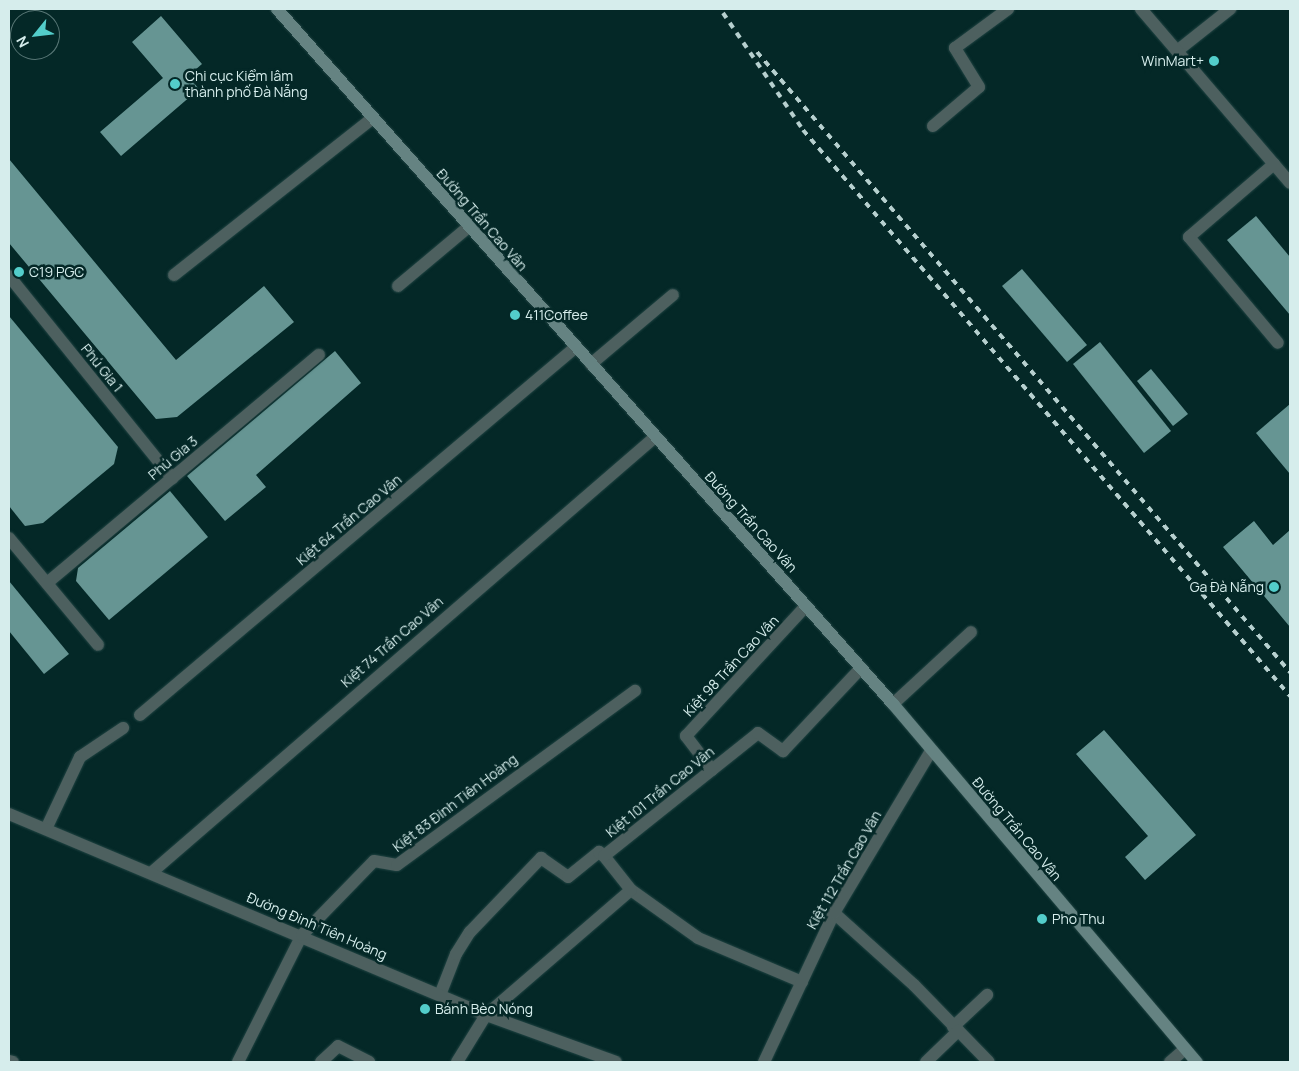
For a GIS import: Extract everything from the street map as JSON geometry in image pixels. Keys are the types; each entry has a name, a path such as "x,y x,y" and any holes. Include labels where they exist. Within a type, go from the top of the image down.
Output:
{"main road":[{"name":"Đường Trần Cao Vân","path":"276,9 468,228 893,704 1197,1062"}],"street":[{"path":"933,126 979,87 955,48 1008,9"},
{"path":"1141,9 1290,183"},
{"path":"1177,51 1230,9"},
{"path":"174,275 373,118"},
{"path":"1274,164 1189,237 1278,342"},
{"path":"398,286 468,228"},
{"name":"Phú Gia 1","path":"9,276 172,478"},
{"path":"591,364 673,295"},
{"name":"Kiệt 64 Trần Cao Vân","path":"140,715 576,348"},
{"name":"Phú Gia 3","path":"47,583 319,355"},
{"name":"Kiệt 74 Trần Cao Vân","path":"151,873 656,437"},
{"path":"9,538 98,645"},
{"name":"Kiệt 98 Trần Cao Vân","path":"712,770 686,736 806,606"},
{"path":"893,704 971,632"},
{"name":"Kiệt 101 Trần Cao Vân","path":"802,982 698,938 631,890 604,856 758,733 783,751 861,668"},
{"name":"Kiệt 83 Đinh Tiên Hoàng","path":"302,935 374,860 397,865 635,691"},
{"path":"46,829 80,757 123,728"},
{"name":"Kiệt 112 Trần Cao Vân","path":"764,1062 834,913 931,751"},
{"name":"Đường Đinh Tiên Hoàng","path":"9,814 302,935 486,1015 616,1062"},
{"path":"440,995 456,954 470,932 541,858 568,877 599,852 604,856"},
{"path":"457,1062 486,1015 631,890"},
{"path":"834,913 989,1062"},
{"path":"238,1062 302,935"},
{"path":"926,1062 987,995"},
{"path":"321,1062 338,1046 369,1062"},
{"path":"1170,1062 1185,1049"}],"building":[{"name":"Chi cục Kiểm lâm thành phố Đà Nẵng","path":"161,16 202,64 188,76 199,89 121,156 100,132 163,78 132,42"},
{"path":"9,159 176,360 264,286 294,322 177,417 156,419 9,243"},
{"path":"1256,216 1290,257 1290,315 1227,240"},
{"path":"1022,269 1087,345 1067,362 1002,286"},
{"path":"9,316 118,447 114,464 43,523 25,526 9,506"},
{"path":"1100,342 1171,431 1144,453 1073,364"},
{"path":"335,351 361,383 256,475 266,487 225,521 187,476"},
{"path":"1151,369 1188,414 1173,426 1137,381"},
{"path":"1290,404 1290,474 1256,433"},
{"path":"170,491 208,537 109,620 76,581 78,568"},
{"name":"Ga Đà Nẵng","path":"1254,521 1273,545 1290,530 1290,627 1223,547"},
{"path":"9,581 69,654 44,674 9,631"},
{"path":"1104,730 1196,835 1145,880 1125,857 1148,836 1076,754"}],"railway":[{"path":"723,13 803,130 1290,696"},
{"path":"757,52 1290,672"}],"place":[{"name":"WinMart+","path":"1214,61"},
{"name":"Chi cục Kiểm lâm thành phố Đà Nẵng","path":"175,84"},
{"name":"C19 PGC","path":"19,272"},
{"name":"411Coffee","path":"515,315"},
{"name":"Ga Đà Nẵng","path":"1274,587"},
{"name":"Pho Thu","path":"1042,919"},
{"name":"Bánh Bèo Nóng","path":"425,1009"}]}
